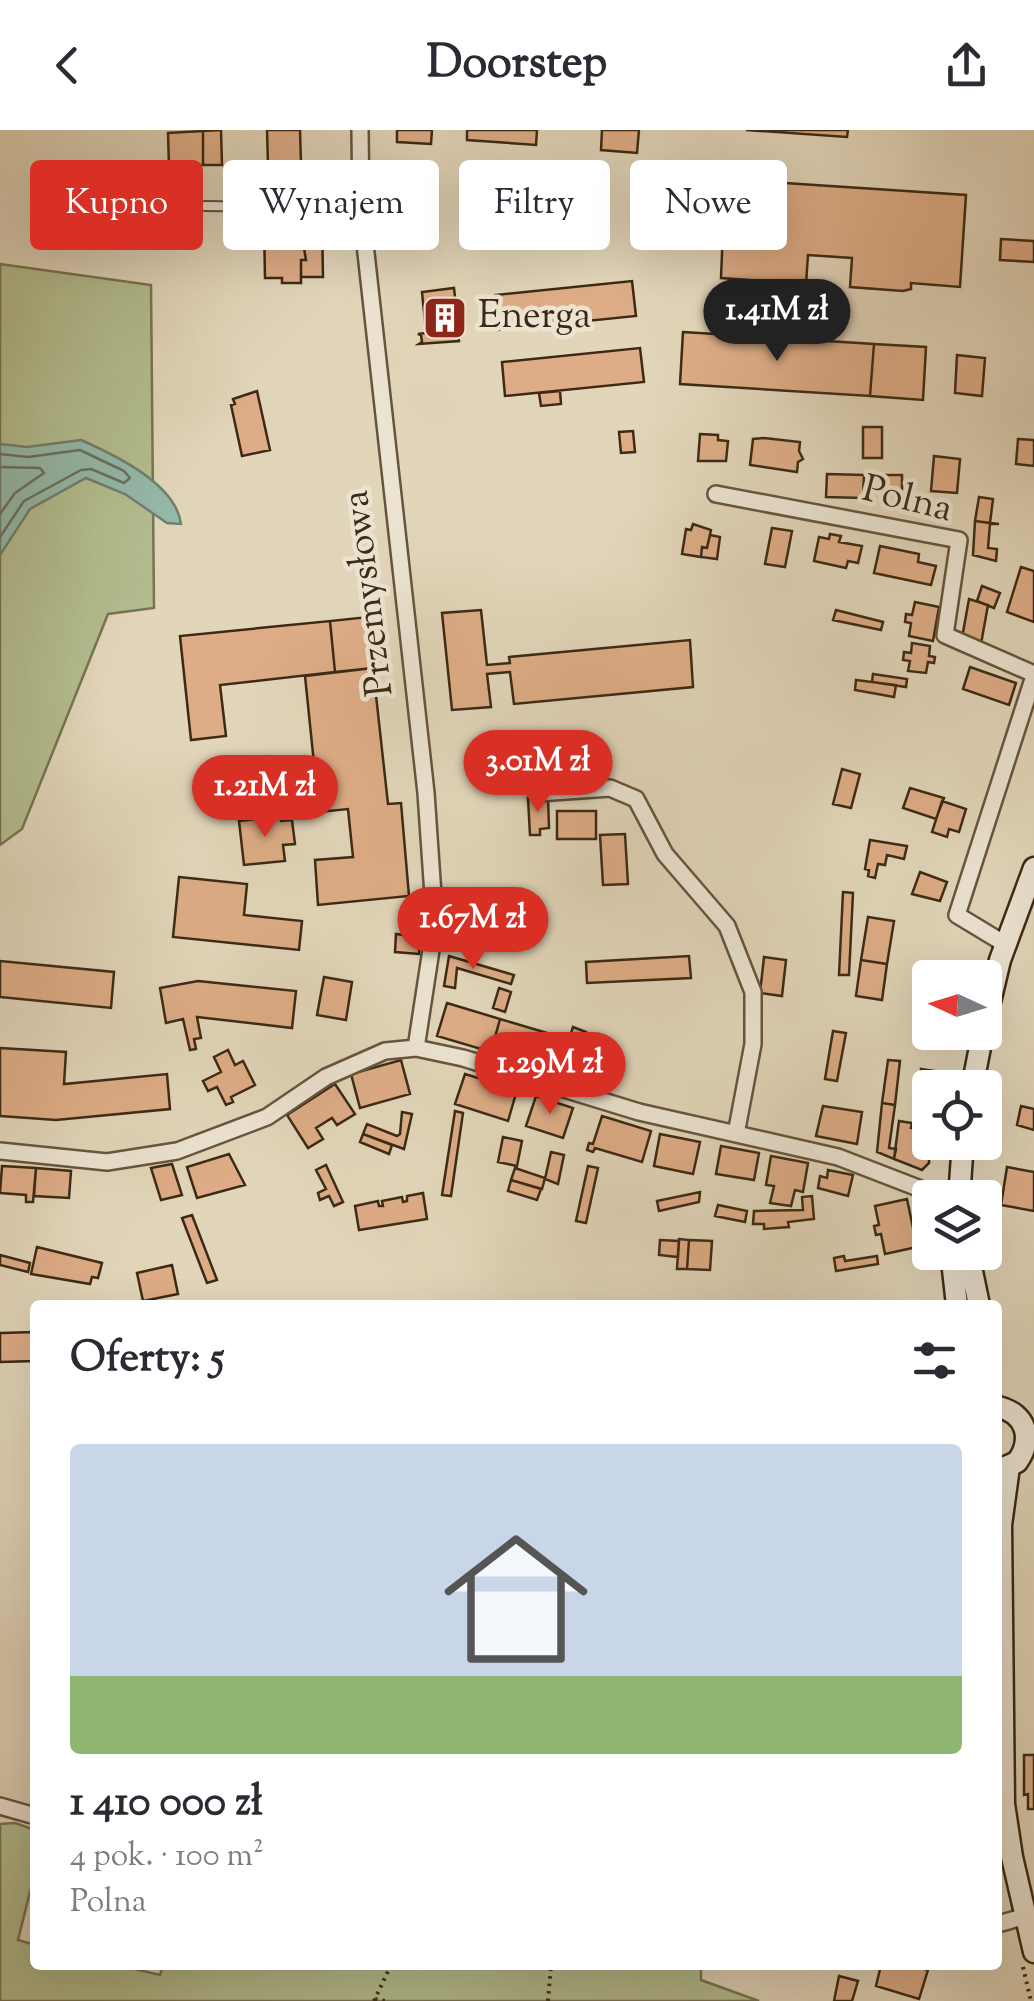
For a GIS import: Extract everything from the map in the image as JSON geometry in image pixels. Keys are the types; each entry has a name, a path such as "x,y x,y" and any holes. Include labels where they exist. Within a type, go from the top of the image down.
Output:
{"street":[{"name":"Przemysłowa","path":"360,130 360,160"},
{"name":"Przemysłowa","path":"365,250 429,830 435,924 416,1048"},
{"name":"Polna","path":"716,494 959,540 945,635 1034,675 1026,728 957,915 1005,944"},
{"path":"538,793 610,788 636,799 665,854 727,926 753,992 752,1044 736,1134"},
{"path":"1001,960 1034,868"},
{"path":"0,1151 107,1162 177,1151 266,1117 326,1077 385,1050 416,1048 464,1058 639,1112 838,1156 912,1185"},
{"path":"952,1270 956,1300"},
{"path":"972,1270 978,1300"},
{"path":"1002,1405 1015,1414 1029,1437 1016,1462 1003,1468"},
{"path":"1002,1690 1004,1804 1026,1916 1028,1957"},
{"path":"0,1806 30,1815"},
{"path":"1002,1923 1026,1916"}],"lane":[{"path":"206,206 223,206"}],"path":[{"path":"1028,1957 1030,2001"},
{"path":"385,2001 374,2000 389,1970"},
{"path":"548,2001 551,1970"}],"shaded area":[{"path":"0,264 151,285 154,608 108,614 22,829 0,845"},
{"path":"15,1823 30,1828 30,1892 18,1940 30,1944 30,1970 139,1970 160,1975 162,1970 701,1970 701,1980 759,2001 0,2001 0,1824"}],"water":[{"path":"81,440 156,484 177,510 181,524 167,523 125,494 86,478 30,509 0,555 0,444 27,447"}],"building":[{"path":"221,130 222,165 203,165 203,131"},
{"path":"267,130 300,130 301,160 268,160"},
{"path":"397,130 432,130 431,144 397,142"},
{"path":"467,130 537,130 536,145 467,140"},
{"path":"602,130 639,130 637,153 601,150"},
{"path":"746,130 848,130 847,137"},
{"path":"203,131 203,160 169,160 168,133"},
{"path":"787,183 966,195 960,287 911,283 911,289 903,291 850,287 852,258 808,255 806,284 721,278 722,250 787,250"},
{"path":"1001,239 1034,241 1034,262 1000,260"},
{"path":"264,250 304,250 301,283 265,278"},
{"path":"304,250 322,250 323,277 301,277 301,260 306,260"},
{"path":"632,281 636,316 498,330 495,295"},
{"name":"Energa","path":"454,288 457,314 464,313 465,322 457,323 459,341 419,344 422,342 418,334 426,333 422,292"},
{"path":"683,332 874,344 870,396 680,384"},
{"path":"874,344 926,347 923,400 870,396"},
{"path":"640,348 644,382 505,396 502,362"},
{"path":"957,355 985,358 982,396 955,393"},
{"path":"257,391 270,450 242,456 231,405 235,404 233,399"},
{"path":"560,391 561,404 541,406 539,393"},
{"path":"863,427 882,427 882,458 863,458"},
{"path":"633,431 635,452 621,453 619,432"},
{"path":"700,434 718,435 718,440 728,441 726,461 698,461"},
{"path":"753,439 800,442 803,459 798,462 797,472 750,465"},
{"path":"1018,439 1034,440 1034,466 1016,464"},
{"path":"934,456 960,459 957,493 931,491"},
{"path":"827,474 864,475 863,498 826,497"},
{"path":"884,475 902,475 902,493 884,493"},
{"path":"979,497 993,499 990,523 975,521"},
{"path":"975,521 999,524 990,524 988,548 997,549 996,561 973,555"},
{"path":"693,524 711,530 701,557 682,554 686,529 691,530"},
{"path":"772,528 792,531 785,567 765,564"},
{"path":"830,534 841,536 839,542 862,546 858,563 848,561 846,568 814,561 819,537 829,539"},
{"path":"710,535 720,537 717,559 701,557"},
{"path":"880,546 919,554 918,562 936,566 931,585 874,573"},
{"path":"1021,567 1034,571 1034,622 1007,612"},
{"path":"982,586 1000,593 994,608 977,601"},
{"path":"969,599 988,605 981,644 962,638"},
{"path":"915,602 939,607 933,641 909,636 911,623 905,622 906,614 912,615"},
{"path":"481,610 487,665 510,663 509,657 690,640 693,687 514,704 510,672 487,674 491,707 452,710 442,613"},
{"path":"836,610 883,622 881,630 833,620"},
{"path":"368,617 373,668 335,672 330,621"},
{"path":"330,621 335,672 220,685 226,736 191,740 180,636"},
{"path":"912,643 930,646 929,656 935,657 934,663 928,662 926,673 908,671 910,661 903,660 904,652 911,653"},
{"path":"970,667 1016,683 1009,705 963,689"},
{"path":"373,668 388,804 401,803 409,896 318,905 315,860 353,857 348,809 319,812 305,676"},
{"path":"873,674 907,679 906,687 872,682"},
{"path":"856,680 896,685 894,697 855,690"},
{"path":"842,769 860,774 851,808 833,804"},
{"path":"910,788 944,798 936,819 903,808"},
{"path":"528,798 548,798 549,828 540,829 540,835 530,835"},
{"path":"942,801 966,809 959,832 949,829 947,837 932,832"},
{"path":"557,811 596,811 596,839 557,839"},
{"path":"280,816 281,821 292,820 295,844 283,845 285,861 244,865 239,821"},
{"path":"625,834 628,884 603,885 600,835"},
{"path":"870,840 907,846 904,859 887,855 885,865 878,864 875,878 868,876 869,870 865,869"},
{"path":"920,872 947,882 940,901 912,894"},
{"path":"179,877 247,884 244,915 302,921 299,950 173,937"},
{"path":"843,892 853,893 849,975 839,975"},
{"path":"868,917 894,921 887,964 861,960"},
{"path":"404,927 416,928 415,936 420,936 419,954 395,952 396,934 404,935"},
{"path":"449,956 514,975 511,984 457,968 455,988 444,986"},
{"path":"689,956 691,978 587,983 586,962"},
{"path":"764,957 786,960 782,996 760,993"},
{"path":"861,960 887,964 882,1000 856,996"},
{"path":"0,961 114,972 111,1008 0,997"},
{"path":"324,977 352,982 346,1020 317,1015"},
{"path":"198,981 296,991 292,1028 197,1017 201,1038 194,1039 196,1049 190,1050 183,1019 166,1023 160,988"},
{"path":"499,988 511,992 505,1012 493,1008"},
{"path":"447,1003 500,1019 491,1052 437,1036"},
{"path":"500,1019 554,1035 545,1068 491,1052"},
{"path":"573,1027 586,1032 580,1049 590,1052 581,1079 559,1072"},
{"path":"833,1031 846,1033 837,1081 825,1079"},
{"path":"0,1048 66,1052 64,1084 167,1074 170,1109 56,1120 0,1116"},
{"path":"228,1050 235,1065 243,1061 255,1085 231,1097 233,1102 226,1105 217,1087 208,1091 203,1081 221,1072 214,1057"},
{"path":"590,1052 598,1055 596,1061 616,1068 609,1088 581,1079"},
{"path":"401,1060 410,1094 360,1108 351,1074"},
{"path":"888,1060 900,1061 895,1105 882,1103"},
{"path":"465,1074 517,1090 508,1121 455,1104"},
{"path":"335,1084 355,1114 337,1125 332,1118 316,1128 323,1139 308,1148 287,1115"},
{"path":"536,1096 573,1108 563,1138 526,1126"},
{"path":"882,1103 895,1105 889,1148 896,1149 894,1159 877,1152"},
{"path":"823,1106 862,1112 857,1144 816,1136"},
{"path":"1021,1106 1034,1109 1034,1130 1017,1125"},
{"path":"455,1111 463,1113 451,1196 442,1195"},
{"path":"402,1112 412,1114 404,1149 363,1134 367,1124 397,1136"},
{"path":"602,1116 651,1131 642,1162 595,1148 593,1152 587,1150 589,1143 593,1144"},
{"path":"899,1121 912,1123 912,1160 929,1163 922,1170 894,1159"},
{"path":"363,1134 392,1145 389,1154 360,1142"},
{"path":"660,1134 700,1142 693,1174 654,1166"},
{"path":"503,1137 522,1141 517,1166 498,1162"},
{"path":"721,1146 759,1153 754,1180 716,1174"},
{"path":"551,1152 564,1155 558,1184 545,1179"},
{"path":"229,1154 245,1185 197,1198 187,1167"},
{"path":"771,1156 808,1163 803,1192 795,1190 791,1206 770,1203 774,1186 766,1185"},
{"path":"172,1164 182,1195 161,1200 151,1168"},
{"path":"326,1165 343,1202 334,1206 329,1196 320,1200 318,1193 326,1189 316,1170"},
{"path":"2,1166 36,1168 33,1202 26,1202 26,1195 0,1193"},
{"path":"588,1166 598,1168 586,1223 576,1221"},
{"path":"1007,1167 1034,1172 1034,1211 1002,1205"},
{"path":"36,1168 71,1171 69,1198 34,1196"},
{"path":"515,1168 545,1178 542,1189 511,1180"},
{"path":"828,1170 853,1175 848,1196 818,1188 820,1176 827,1178"},
{"path":"511,1180 541,1189 537,1200 508,1191"},
{"path":"700,1192 699,1202 659,1211 657,1201"},
{"path":"423,1193 427,1219 359,1230 355,1206 378,1201 383,1206 382,1201 402,1197 403,1202 407,1196"},
{"path":"812,1196 814,1219 788,1222 789,1227 764,1229 764,1224 753,1224 754,1211 803,1210 802,1197"},
{"path":"907,1199 912,1248 885,1254 881,1234 876,1235 874,1226 879,1225 875,1206"},
{"path":"718,1205 747,1211 745,1222 715,1216"},
{"path":"192,1215 217,1280 207,1283 182,1218"},
{"path":"679,1239 689,1240 687,1269 677,1269"},
{"path":"660,1240 679,1241 678,1257 659,1255"},
{"path":"689,1240 712,1241 710,1270 687,1269"},
{"path":"37,1247 102,1263 98,1278 92,1277 90,1284 31,1274"},
{"path":"0,1255 30,1263 28,1272 0,1265"},
{"path":"844,1256 845,1261 877,1256 878,1264 836,1271 834,1258"},
{"path":"172,1265 178,1294 143,1300 137,1273"},
{"path":"30,1332 30,1361 0,1362 0,1333"},
{"path":"1024,1755 1034,1755 1034,1809 1028,1809 1028,1794 1024,1795"},
{"path":"880,1970 928,1970 919,1999 876,1986"},
{"path":"839,1976 858,1981 852,2001 834,2001"}],"place":[{"name":"Energa","path":"445,318"}]}
